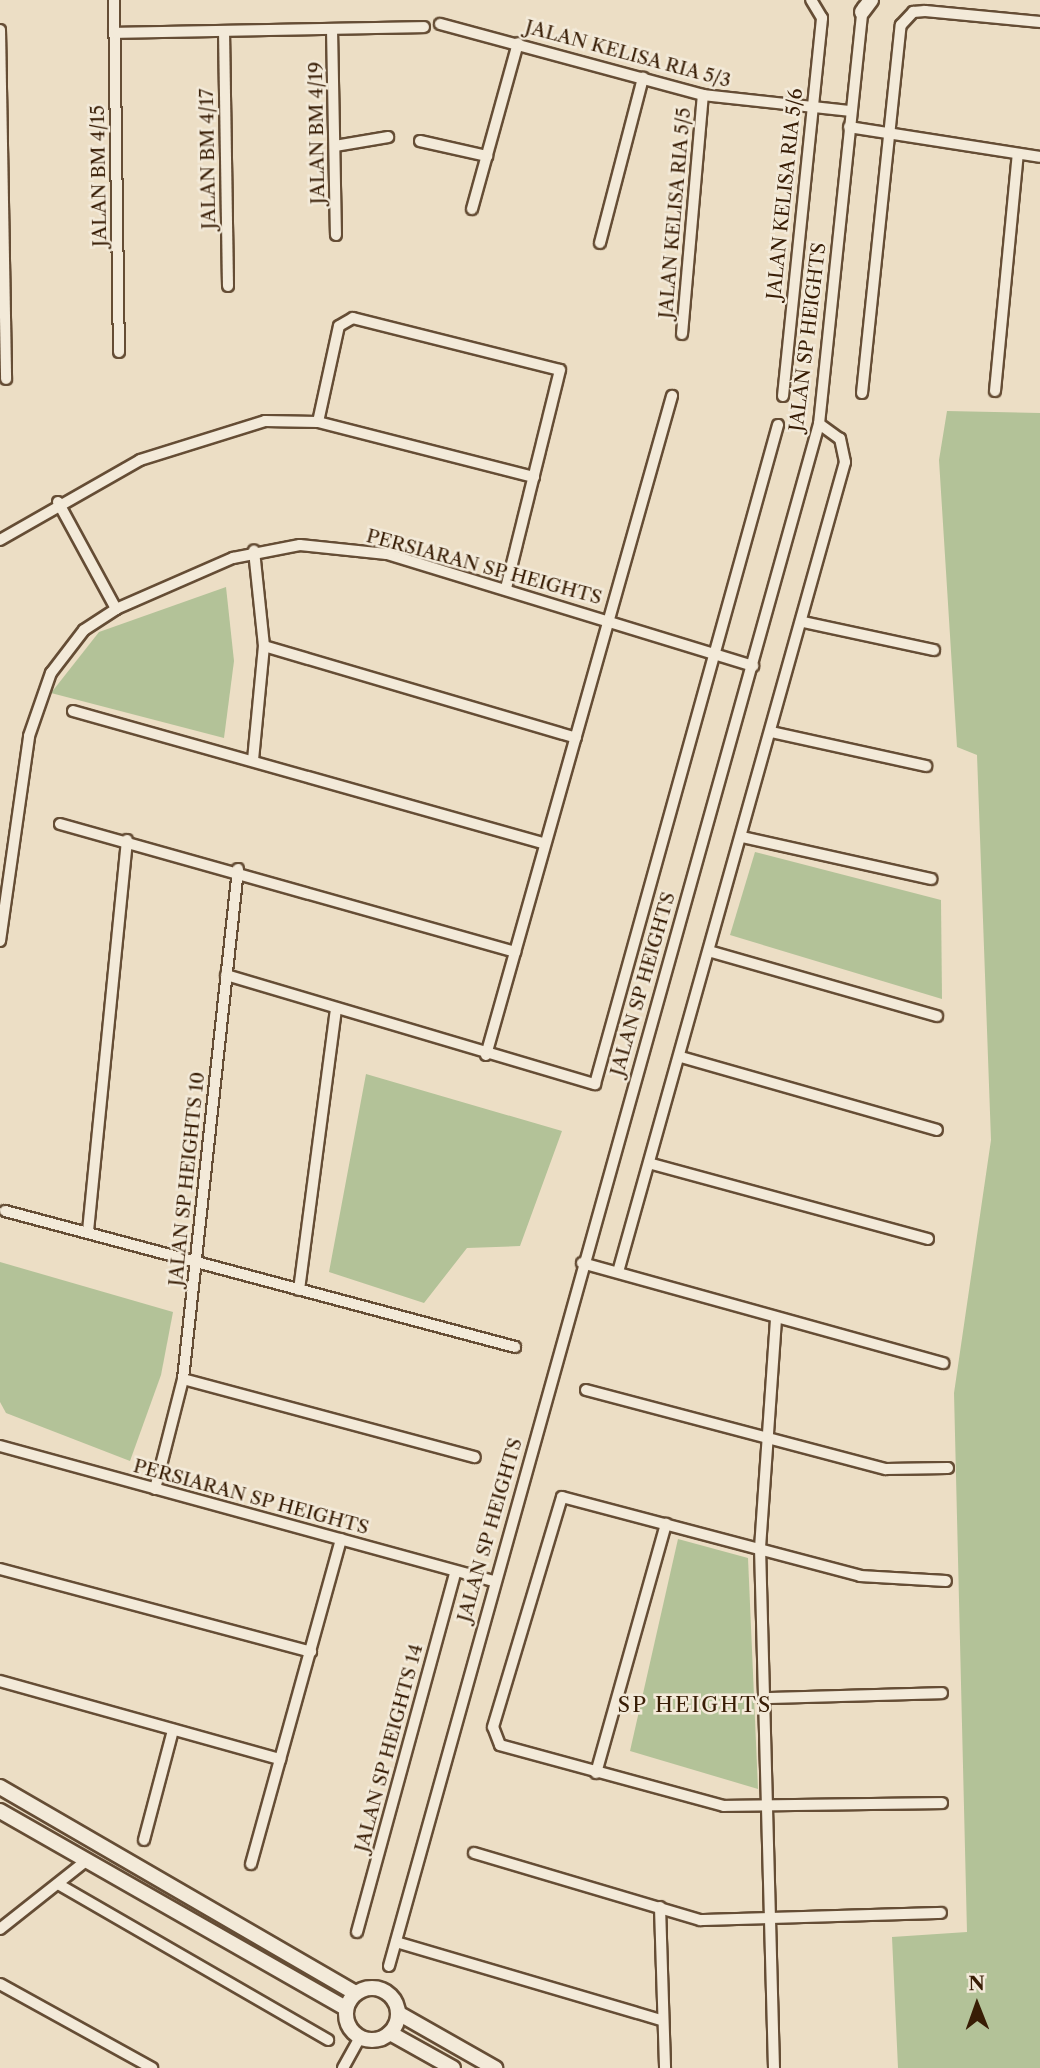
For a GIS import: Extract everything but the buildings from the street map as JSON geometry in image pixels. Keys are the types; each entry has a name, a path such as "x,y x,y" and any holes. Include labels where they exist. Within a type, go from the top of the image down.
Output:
{"street":[{"name":"JALAN BM 4/15","path":"114,0 119,352"},
{"name":"JALAN KELISA RIA 5/6","path":"783,396 822,18 811,0"},
{"path":"861,4 872,0"},
{"name":"JALAN SP HEIGHTS","path":"389,1966 493,1581 753,666 819,424 861,4"},
{"path":"862,393 889,134 905,17 925,11 1040,22"},
{"name":"JALAN KELISA RIA 5/3","path":"440,24 703,95 811,109 851,111"},
{"path":"114,33 424,27"},
{"name":"JALAN BM 4/19","path":"332,29 336,236"},
{"path":"0,30 6,379"},
{"name":"JALAN BM 4/17","path":"224,31 228,286"},
{"path":"472,209 518,43"},
{"path":"600,243 643,78"},
{"name":"JALAN KELISA RIA 5/5","path":"682,334 703,95"},
{"path":"849,127 1040,157"},
{"path":"335,146 388,137"},
{"path":"420,141 487,156"},
{"path":"995,390 1018,154"},
{"path":"318,422 339,326 353,318 554,366 560,376 506,589"},
{"path":"486,1055 671,396"},
{"path":"0,540 58,502 197,438 265,421 318,422 534,477"},
{"path":"618,1272 652,1164 712,952 845,462 840,439 819,424"},
{"path":"226,975 486,1055 595,1084 778,425"},
{"path":"58,502 116,609"},
{"name":"PERSIARAN SP HEIGHTS","path":"0,941 36,702 64,651 116,609 254,551 336,546 506,589 753,666"},
{"path":"253,760 264,646 254,551"},
{"path":"803,622 934,650"},
{"path":"264,646 576,738"},
{"path":"73,712 253,760 545,844"},
{"path":"771,732 926,766"},
{"path":"60,824 238,869 515,952"},
{"path":"742,837 931,879"},
{"path":"88,1231 127,840"},
{"name":"JALAN SP HEIGHTS 10","path":"156,1489 183,1379 238,869"},
{"path":"712,952 937,1016"},
{"path":"299,1290 336,1008"},
{"path":"681,1057 937,1130"},
{"path":"652,1164 928,1239"},
{"path":"5,1211 88,1231 515,1348"},
{"path":"582,1263 943,1363"},
{"path":"774,2068 760,1548 764,1434 776,1318"},
{"path":"183,1379 475,1457"},
{"path":"586,1390 764,1434 886,1469 948,1468"},
{"name":"PERSIARAN SP HEIGHTS","path":"0,1446 341,1539 454,1573 493,1581"},
{"path":"942,1803 768,1808 724,1806 596,1773 500,1745 494,1739 496,1714 562,1497 860,1576 946,1581"},
{"path":"596,1773 666,1524"},
{"path":"251,1864 341,1539"},
{"path":"0,1569 311,1653"},
{"name":"JALAN SP HEIGHTS 14","path":"358,1932 454,1573"},
{"path":"0,1682 280,1759"},
{"path":"766,1698 942,1693"},
{"path":"144,1840 173,1730"},
{"path":"0,1787 355,1993 382,1989 398,2013 495,2068"},
{"path":"0,1811 346,2007"},
{"path":"474,1853 700,1920 941,1913"},
{"path":"0,1929 87,1860"},
{"path":"58,1884 328,2040"},
{"path":"660,1907 665,2068"},
{"path":"396,1942 662,2020"},
{"path":"0,1984 152,2068"},
{"path":"355,1993 346,2007 347,2024 360,2037"},
{"path":"390,2033 398,2013"},
{"path":"360,2037 390,2033 453,2068"},
{"path":"343,2068 360,2037"}],"green space":[{"path":"947,411 1040,413 1040,2068 898,2068 892,1937 967,1932 954,1393 991,1140 977,755 957,747 939,460"},
{"path":"226,587 234,661 224,738 51,693 99,632"},
{"path":"755,852 941,900 942,999 730,935"},
{"path":"366,1074 562,1131 520,1246 467,1248 424,1303 329,1272"},
{"path":"0,1262 173,1312 161,1375 130,1461 6,1413 0,1402"},
{"path":"678,1539 748,1558 758,1789 630,1751"}],"district":[{"name":"SP HEIGHTS","path":"695,1705"}]}
